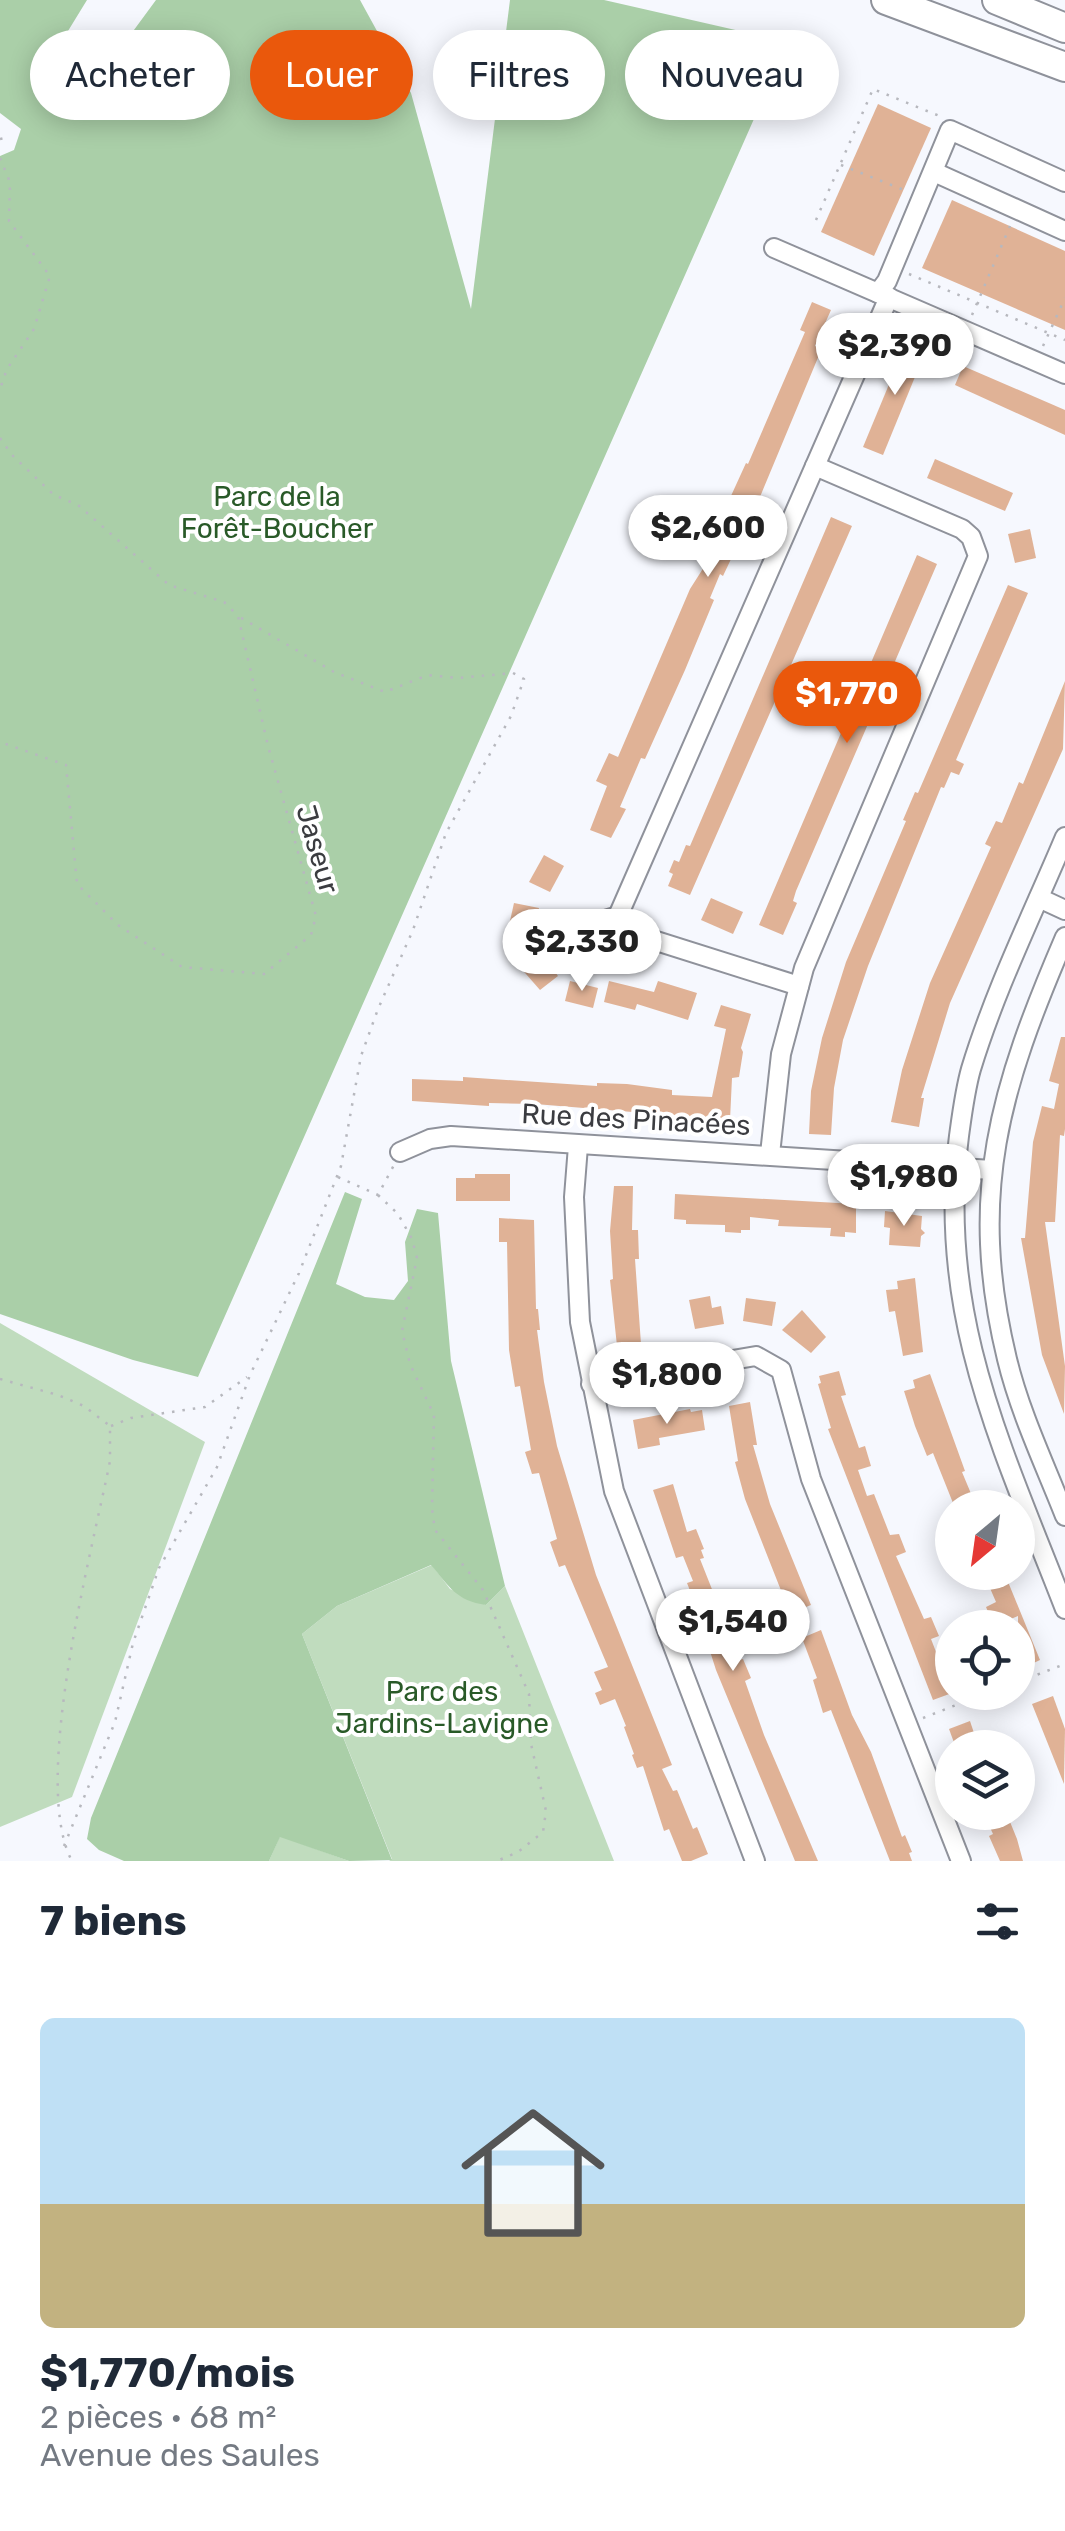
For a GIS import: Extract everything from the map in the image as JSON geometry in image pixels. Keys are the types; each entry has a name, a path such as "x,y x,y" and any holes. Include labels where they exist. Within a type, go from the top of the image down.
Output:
{"highway":[{"path":"886,0 1065,67"},
{"path":"997,0 1065,28"}],"street":[{"path":"592,924 618,916 815,466 950,130 1065,182"},
{"path":"934,172 1065,231"},
{"path":"774,248 1065,374"},
{"path":"770,1154 781,1054 799,986 978,556 971,537 962,529 815,466"},
{"path":"1065,837 970,1071 955,1167 955,1265 966,1331 988,1412 1065,1610"},
{"path":"1039,898 1065,910"},
{"path":"618,916 631,933 799,986"},
{"path":"1065,937 1026,1027 1010,1077 992,1170 988,1217 1001,1330 1021,1406 1065,1516"},
{"name":"Rue des Pinacées","path":"400,1152 430,1139 451,1136 992,1170"},
{"path":"578,1146 574,1197 580,1322 614,1490 755,1861"},
{"path":"591,1384 756,1356 780,1370 811,1479 961,1861"}],"path":[{"path":"816,220 873,89 946,118"},
{"path":"0,138 10,137"},
{"path":"0,158 10,182 9,222 50,276 34,329 7,369 0,389"},
{"path":"840,164 923,197"},
{"path":"972,317 1017,209"},
{"path":"903,272 1065,340"},
{"path":"1042,347 1065,298"},
{"path":"0,438 54,495 78,504 168,584 224,602 238,616 334,672 385,692 428,675 458,678 513,673 524,679 511,716 446,832 413,930 361,1056 337,1177 299,1274 250,1375 216,1467 159,1568 133,1643 114,1722 64,1846"},
{"name":"Jaseur","path":"0,742 66,765 78,884 118,925 182,967 264,974 311,935 316,916 268,746 238,616"},
{"path":"378,1195 400,1152"},
{"path":"337,1177 378,1195 398,1214 412,1238 417,1258 402,1332 410,1364 434,1415 435,1530 482,1590 531,1700 531,1744 546,1811 543,1832 518,1852 497,1861"},
{"path":"110,1426 131,1418 204,1407 250,1375"},
{"path":"0,1378 58,1394 84,1406 110,1426"},
{"path":"72,1861 64,1846 57,1813 59,1733 110,1461 110,1426"},
{"path":"1035,1675 1065,1664"},
{"path":"907,1724 943,1710"}],"green space":[{"name":"Parc de la Forêt-Boucher","path":"0,0 87,0 69,30 30,30 30,120 230,120 230,30 134,30 156,0 360,0 376,30 250,30 250,120 413,120 413,100 471,309 495,120 605,120 605,30 506,30 510,0 604,0 735,30 625,30 625,120 754,120 198,1377 133,1360 0,1314 0,156 14,150 21,129 0,113"},
{"path":"345,1192 362,1199 336,1284 365,1297 394,1300 408,1281 405,1242 417,1209 438,1213 451,1361 505,1586 486,1605 476,1603 454,1591 431,1565 337,1606 302,1634 392,1860 349,1861 280,1837 269,1861 124,1861 99,1850 87,1839 91,1818"},
{"path":"0,1323 205,1442 72,1797 0,1827"},
{"name":"Parc des Jardins-Lavigne","path":"432,1565 450,1589 486,1605 505,1586 614,1861 389,1861 392,1859 302,1634 337,1606"},
{"path":"280,1836 349,1861 269,1861"}],"building":[{"path":"878,104 931,128 874,256 821,232"},
{"path":"952,200 1065,251 1065,330 922,268"},
{"path":"812,302 831,310 815,346 822,348 757,504 723,576 720,574 710,598 714,600 685,670 620,807 626,809 611,838 590,830 607,786 596,781 609,753 618,757 690,589 704,567 714,543 710,542 805,332 800,330"},
{"path":"907,341 926,350 883,455 863,447"},
{"path":"963,366 1065,410 1065,435 955,385"},
{"path":"935,459 1013,493 1005,511 927,478"},
{"path":"831,517 852,526 690,895 668,886 673,874 669,872 674,860 679,862 686,845 690,846"},
{"path":"1030,529 1036,558 1015,563 1008,534"},
{"path":"917,555 937,564 796,891 793,901 797,903 783,935 759,925"},
{"path":"1008,585 1028,593 956,760 964,764 959,775 951,772 944,788 941,787 868,966 843,1040 831,1135 809,1134 811,1091 822,1038 846,962 915,792 918,793"},
{"path":"1065,681 1063,749 950,1003 921,1098 919,1127 891,1122 902,1070 930,983 991,847 985,844 996,821 1002,823 1019,782 1023,784"},
{"path":"544,855 564,866 550,892 529,882"},
{"path":"711,898 743,912 733,934 701,920"},
{"path":"514,903 539,908 533,936 508,930"},
{"path":"539,950 558,976 540,990 519,966"},
{"path":"570,981 598,988 593,1008 565,1001"},
{"path":"609,981 654,992 658,981 697,993 688,1020 637,1004 635,1010 604,1002"},
{"path":"721,1005 751,1014 741,1048 739,1077 732,1078 730,1120 535,1104 489,1106 412,1101 412,1079 463,1081 463,1077 597,1086 627,1084 672,1090 672,1095 712,1097 726,1029 714,1026"},
{"path":"1061,1037 1065,1037 1065,1129 1064,1136 1060,1135 1055,1222 1045,1222 1065,1366 1064,1414 1042,1355 1021,1238 1025,1238 1033,1142 1042,1106 1054,1109 1059,1084 1049,1081"},
{"path":"475,1174 510,1174 510,1201 456,1201 456,1178 475,1178"},
{"path":"614,1186 633,1186 632,1230 638,1230 639,1259 635,1259 641,1344 617,1346 610,1280"},
{"path":"675,1194 856,1204 856,1233 830,1236 831,1228 778,1226 779,1220 750,1217 750,1230 741,1233 725,1232 725,1225 686,1224 686,1220 674,1219"},
{"path":"885,1211 922,1216 921,1229 925,1233 920,1247 889,1245"},
{"path":"499,1218 534,1220 537,1330 557,1446 596,1575 672,1765 662,1769 673,1791 677,1790 708,1854 691,1861 682,1861 669,1829 664,1831 643,1766 637,1768 632,1755 615,1699 600,1705 595,1693 602,1690 594,1672 608,1667 565,1565 559,1567 550,1542 557,1539 539,1473 532,1474 525,1452 531,1450 520,1386 515,1387 509,1350 507,1242 499,1242"},
{"path":"915,1278 923,1352 903,1356 895,1311 889,1312 886,1290 898,1289 897,1281"},
{"path":"710,1296 712,1308 721,1306 724,1324 695,1329 689,1300"},
{"path":"746,1298 776,1302 772,1326 743,1321"},
{"path":"802,1310 826,1337 811,1353 782,1330"},
{"path":"839,1371 846,1395 841,1396 859,1448 865,1446 871,1466 858,1470 867,1496 874,1494 890,1535 899,1534 906,1552 896,1556 924,1619 931,1617 935,1626 935,1638 931,1639 935,1649 933,1700 828,1429 831,1428 819,1376"},
{"path":"930,1374 970,1490 948,1490 933,1453 927,1456 904,1391 915,1388 913,1380"},
{"path":"750,1402 757,1445 753,1445 770,1504 811,1605 783,1616 775,1596 782,1593 745,1499 735,1462 738,1461 729,1406"},
{"path":"702,1410 705,1430 659,1438 660,1445 638,1449 633,1420"},
{"path":"673,1484 687,1532 696,1529 704,1549 704,1558 700,1559 740,1660 743,1659 751,1678 745,1681 764,1735 818,1861 795,1861 716,1670 708,1645 711,1644 687,1583 693,1581 683,1556 676,1558 653,1490"},
{"path":"991,1590 1011,1590 1020,1610 987,1610 986,1607 996,1602"},
{"path":"821,1630 902,1837 905,1835 912,1852 912,1861 890,1861 831,1710 823,1713 813,1680 817,1678 802,1638"},
{"path":"1053,1696 1065,1729 1064,1784 1034,1710 1035,1703"},
{"path":"970,1721 973,1730 949,1730"},
{"path":"991,1830 1013,1830 1023,1861 1000,1861 989,1836 993,1834"}]}
